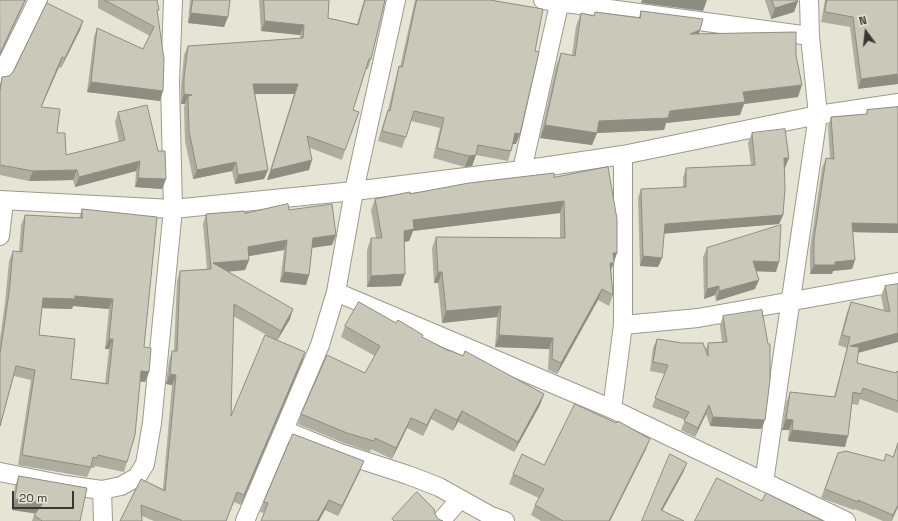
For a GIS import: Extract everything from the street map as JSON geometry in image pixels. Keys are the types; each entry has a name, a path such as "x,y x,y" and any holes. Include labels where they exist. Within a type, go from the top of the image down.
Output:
{"street":[{"path":"0,77 38,0"},
{"path":"0,472 65,485 102,490 121,486 137,477 145,464 152,423 174,209 170,83 173,0"},
{"path":"245,521 320,344 336,292 354,191 396,0"},
{"path":"764,482 818,115 810,36 809,0"},
{"path":"522,170 554,1 810,36"},
{"path":"0,236 2,201 174,209 354,191 522,170 623,155 818,115 898,103"},
{"path":"612,409 623,325 623,155"},
{"path":"623,325 698,318 898,282"},
{"path":"336,292 612,409 846,521"},
{"path":"284,430 340,452 439,487 491,516 505,521"},
{"path":"102,490 103,521"},
{"path":"441,521 460,499"}],"building":[{"path":"0,0 25,0 0,53"},
{"path":"105,0 157,0 164,59 163,91 91,82 97,28 143,49 154,27"},
{"path":"193,0 230,0 228,17 191,13"},
{"path":"264,0 329,0 328,18 358,25 365,0 385,0 371,59 369,59 353,110 359,112 345,150 307,136 312,160 271,170 298,84 253,84 268,170 238,175 236,162 197,170 189,131 188,96 192,95 184,94 184,78 188,46 303,38 304,25 265,21"},
{"path":"417,0 490,0 543,9 535,51 539,52 520,134 515,133 511,151 478,145 476,155 469,156 437,148 444,118 414,111 406,137 382,131 388,110 390,111 399,66 402,67"},
{"path":"772,0 797,0 798,1 775,8"},
{"path":"827,0 898,0 898,74 861,79 853,17 825,12"},
{"path":"47,3 83,21 65,58 62,57 41,107 60,109 57,133 65,133 66,155 125,140 118,112 147,105 158,151 165,151 166,179 138,178 140,161 79,177 77,170 33,171 0,165 0,91 2,77 9,76 13,72"},
{"path":"641,11 703,19 700,30 690,34 796,32 796,55 802,85 743,92 745,102 670,111 668,118 599,121 597,133 545,125 561,53 575,56 581,13 594,16 595,12 640,18"},
{"path":"898,107 898,224 852,223 855,260 835,262 835,265 814,265 814,239 826,158 834,159 831,117 867,114 867,110"},
{"path":"785,129 789,158 784,158 785,189 783,215 665,224 662,258 643,256 641,189 686,187 686,168 755,165 752,133"},
{"path":"608,167 617,219 617,253 613,253 614,263 610,263 613,295 602,289 561,363 552,359 553,338 499,335 501,306 446,311 442,272 438,272 436,237 565,238 564,201 413,220 414,229 404,231 405,274 371,276 371,238 382,238 375,199 469,183 554,173 554,177"},
{"path":"288,204 289,210 332,204 336,235 313,238 309,275 284,272 287,240 248,247 249,260 213,263 293,309 281,331 234,304 231,416 265,335 305,352 244,495 237,492 226,521 181,521 141,505 142,521 120,521 141,479 165,491 176,375 170,374 172,351 177,351 180,271 211,269 206,214 244,211 245,213"},
{"path":"82,209 157,217 144,347 151,348 149,372 141,371 135,435 127,462 98,455 97,458 93,457 91,467 22,455 35,370 16,366 0,426 0,354 9,293 13,251 22,252 25,215 82,218","holes":["75,296 113,299 109,339 113,339 108,384 71,379 75,339 39,335 43,298 75,299"]},
{"path":"781,225 779,262 753,261 759,280 719,291 719,286 707,289 707,248"},
{"path":"898,284 898,333 850,346 859,347 857,363 896,373 897,371 898,372 898,401 863,388 861,394 853,392 848,436 792,430 793,420 786,419 790,392 835,397 850,337 842,335 851,302 890,312 885,286"},
{"path":"359,302 396,323 398,320 423,335 422,337 449,351 463,356 465,351 544,394 518,442 462,411 457,420 435,409 427,425 411,418 396,448 375,438 374,441 347,433 301,414 327,355 365,373 380,346 345,326"},
{"path":"762,310 768,344 770,344 770,380 765,420 713,417 709,405 698,428 684,421 689,412 655,398 668,365 653,362 657,339 682,343 703,343 708,356 708,343 727,342 723,316"},
{"path":"575,404 616,423 618,421 650,439 609,521 563,521 535,505 544,489 513,474 522,454 544,465"},
{"path":"293,434 364,461 342,506 329,500 317,521 261,521 268,503 264,502"},
{"path":"898,443 898,505 893,515 858,500 858,502 825,489 838,453 846,451 884,461 886,454 893,457"},
{"path":"670,454 687,463 661,510 684,521 642,521"},
{"path":"19,476 87,488 80,521 42,521 34,515 43,503 15,499"},
{"path":"717,478 762,501 766,493 823,521 695,521"},
{"path":"417,492 434,509 438,519 443,521 394,521 392,519"}]}
